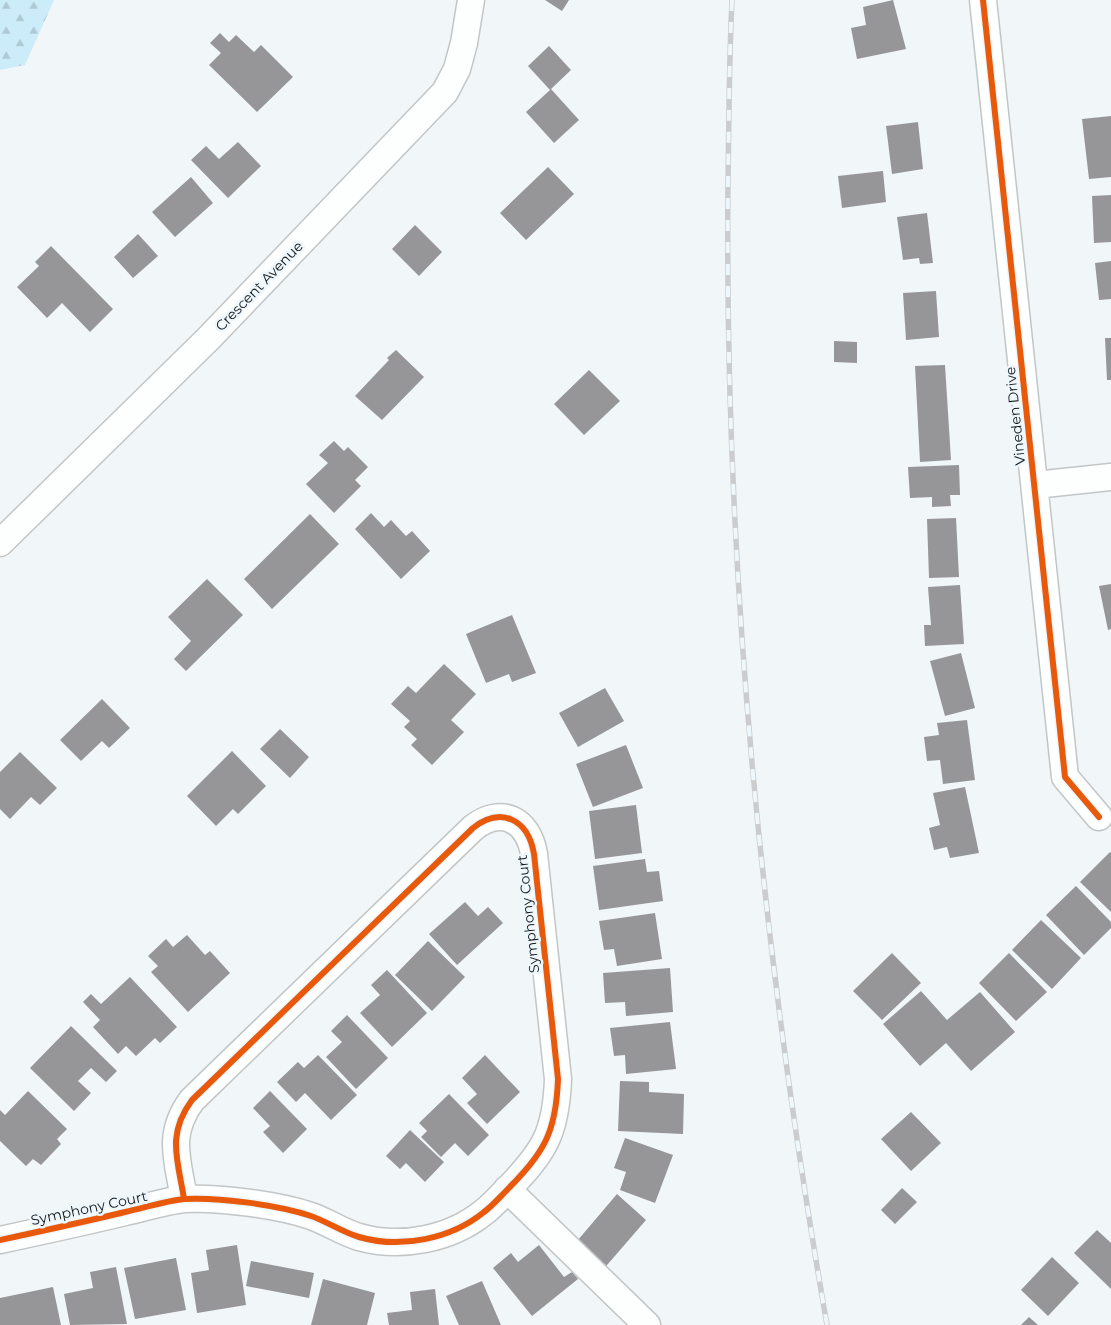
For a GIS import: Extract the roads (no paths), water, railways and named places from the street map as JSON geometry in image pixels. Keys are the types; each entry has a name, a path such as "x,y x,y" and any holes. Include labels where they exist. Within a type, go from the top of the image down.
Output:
{"street":[{"name":"Crescent Avenue","path":"0,543 208,338 446,92 457,69 464,43 471,0"},
{"name":"Vineden Drive","path":"983,0 1064,777 1099,817"},
{"path":"1035,485 1111,477"},
{"name":"Symphony Court","path":"0,1240 184,1200 256,1204 312,1216 361,1238 395,1243 441,1236 464,1225 484,1212 527,1170 542,1150 552,1127 557,1103 558,1079 532,844 528,834 521,826 504,817 494,817 483,820 473,828 192,1100 183,1112 177,1127 175,1141 184,1200"},
{"path":"507,1189 647,1325"}],"railway":[{"path":"732,0 728,181 728,325 732,468 740,612 751,755 783,1041 827,1325"}]}
